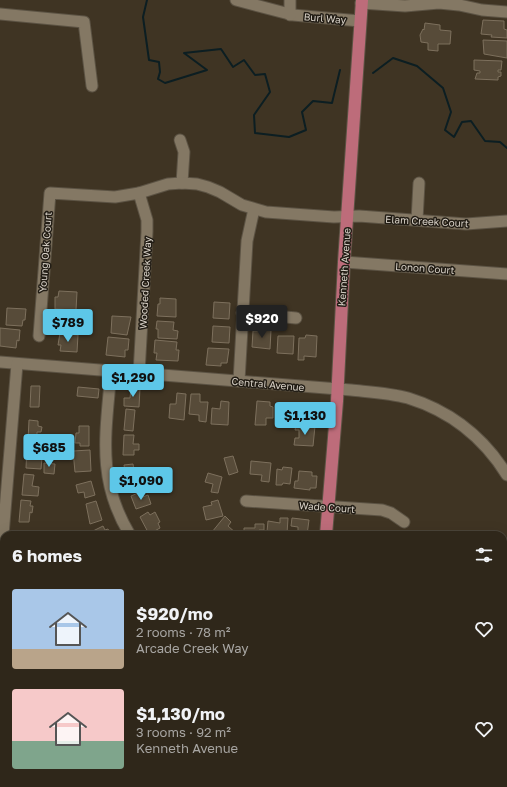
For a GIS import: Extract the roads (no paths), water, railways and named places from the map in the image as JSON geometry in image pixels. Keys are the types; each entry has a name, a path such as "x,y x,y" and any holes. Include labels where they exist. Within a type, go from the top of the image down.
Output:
{"main road":[{"name":"Kenneth Avenue","path":"326,531 362,1"}],"street":[{"name":"Burl Way","path":"236,0 290,15 360,21"},
{"path":"290,0 290,15"},
{"path":"362,1 405,6 439,3 459,5 482,10 507,12"},
{"path":"0,14 84,22 92,86"},
{"path":"180,140 184,152 182,183"},
{"path":"417,220 419,182"},
{"name":"Elam Creek Court","path":"50,193 115,197 139,193 161,185 182,183 197,184 208,187 242,205 266,212 334,218 347,216 466,224 507,221"},
{"name":"Young Oak Court","path":"39,336 50,193"},
{"name":"Wooded Creek Way","path":"139,193 144,207 148,232 139,373"},
{"path":"239,381 247,241 254,209"},
{"name":"Lonon Court","path":"344,262 507,274"},
{"path":"242,313 296,318"},
{"name":"Central Avenue","path":"0,362 395,395 408,398 437,409 461,424 478,437 499,462 507,475"},
{"path":"1,531 17,364"},
{"path":"111,371 105,443 106,465 113,498 118,512 128,531"},
{"name":"Wade Court","path":"246,501 386,511 404,522"}],"waterway":[{"path":"147,0 143,17 149,60 159,62 160,72 158,79 165,83 207,70 184,53 221,49 233,67 244,60 255,75 265,74 270,92 254,115 255,133 289,137 306,130 302,112 313,101 332,103 340,70"},
{"path":"373,73 393,58 417,66 443,88 451,112 445,130 454,137 462,122 471,121 485,141 500,142 507,148"}]}
